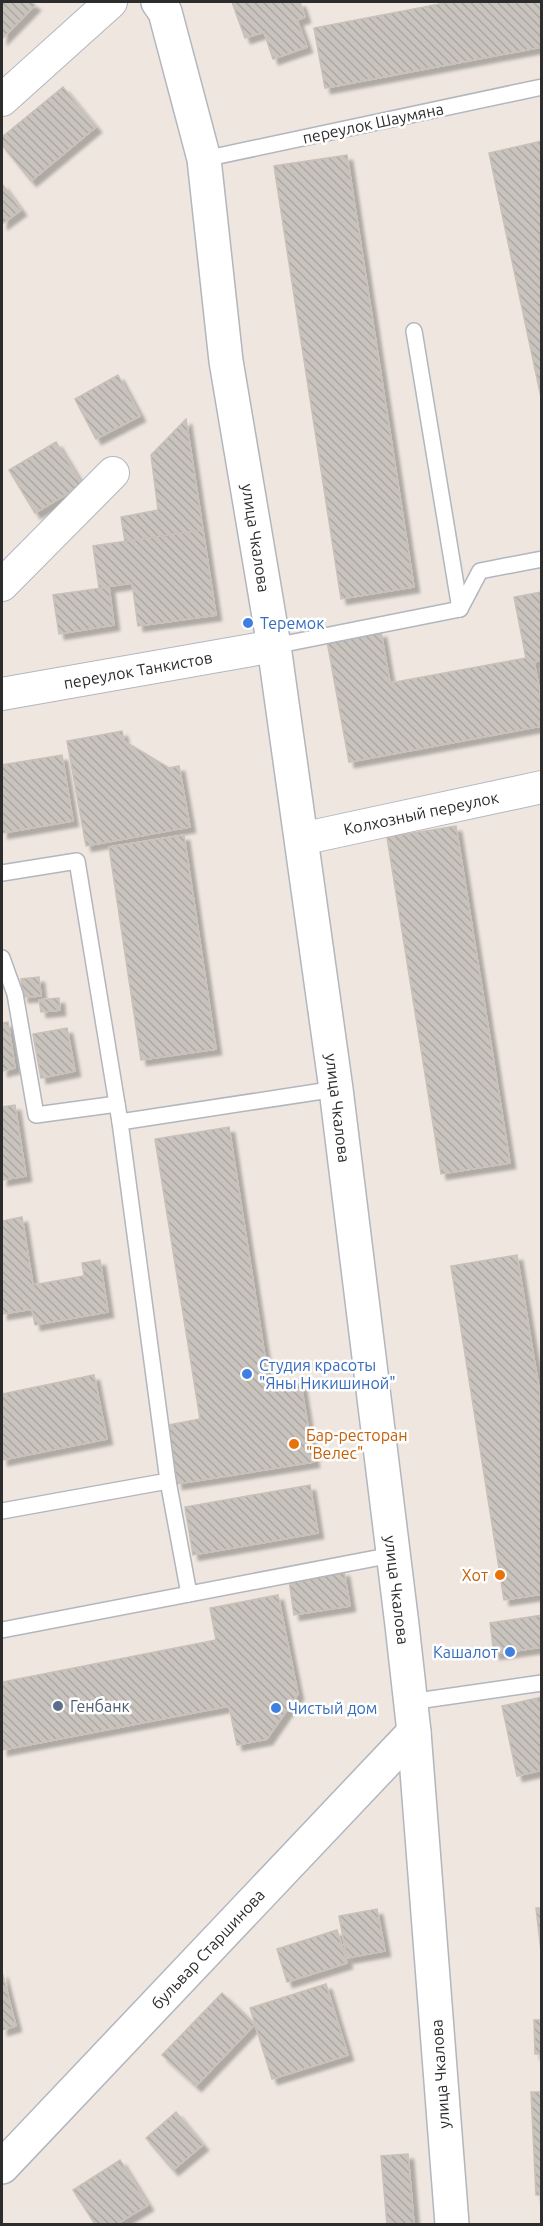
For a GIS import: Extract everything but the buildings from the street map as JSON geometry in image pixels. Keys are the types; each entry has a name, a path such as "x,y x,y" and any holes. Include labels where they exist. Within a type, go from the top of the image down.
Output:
{"main road":[{"name":"улица Чкалова","path":"158,2 165,12 204,159 226,361 274,646 336,1089 412,1717 452,2224"},
{"name":"бульвар Старшинова","path":"2,2167 412,1717"}],"street":[{"path":"2,100 111,2"},
{"path":"2,585 113,473"},
{"name":"переулок Танкистов","path":"2,694 274,646"},
{"name":"Колхозный переулок","path":"301,839 542,787"}],"lane":[{"name":"переулок Шаумяна","path":"204,159 542,87"},
{"path":"414,331 460,609"},
{"path":"460,609 480,571 542,559"},
{"path":"274,646 460,609"},
{"path":"2,873 77,861 120,1122 168,1481 189,1594"},
{"path":"2,958 15,994 36,1115 117,1104"},
{"path":"120,1122 336,1089"},
{"path":"2,1511 168,1481"},
{"path":"2,1630 392,1555"},
{"path":"412,1717 542,1683"}],"place":[{"name":"Теремок","path":"248,623"},
{"name":"Студия красоты \"Яны Никишиной\"","path":"247,1374"},
{"name":"Бар-ресторан \"Велес\"","path":"294,1444"},
{"name":"Хот","path":"500,1575"},
{"name":"Кашалот","path":"510,1652"},
{"name":"Генбанк","path":"58,1706"},
{"name":"Чистый дом","path":"276,1708"}]}
